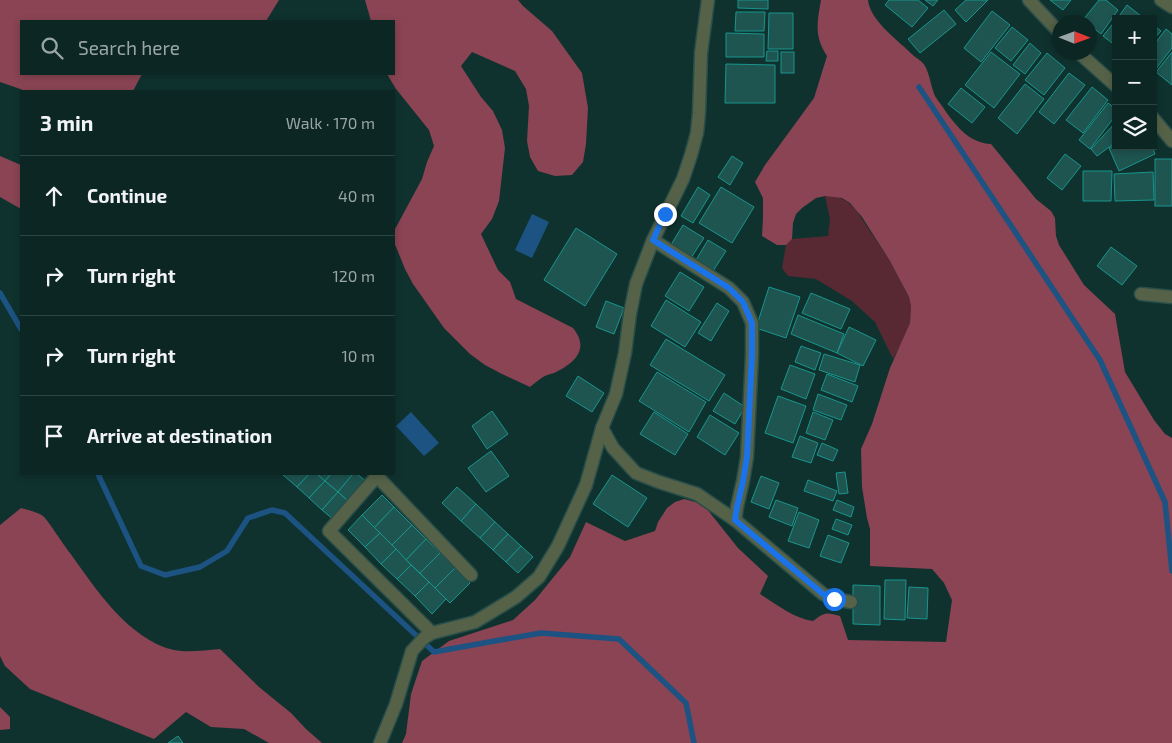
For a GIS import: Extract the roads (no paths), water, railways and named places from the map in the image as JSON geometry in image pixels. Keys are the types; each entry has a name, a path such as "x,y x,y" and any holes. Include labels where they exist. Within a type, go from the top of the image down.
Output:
{"street":[{"path":"380,743 396,704 412,651 428,636 475,622 516,597 538,577 558,546 586,486 602,428 616,394 625,353 636,284 653,240 683,179 697,133 701,53 708,0"},
{"path":"1029,0 1052,24"},
{"path":"1161,0 1172,7"},
{"path":"1087,60 1112,82"},
{"path":"1157,123 1172,141"},
{"path":"653,240 729,288 743,302 752,323 747,457 735,520"},
{"path":"1141,294 1172,297"},
{"path":"602,428 613,448 636,473 697,494 735,520 823,594 834,599 851,602"},
{"path":"428,636 329,531 376,475 471,575"}],"water":[{"path":"532,214 549,222 532,258 515,250"},
{"path":"411,412 439,443 424,456 396,426"}],"waterway":[{"path":"919,87 1100,360 1165,502 1172,571"},
{"path":"0,293 20,327"},
{"path":"98,475 141,566 165,575 200,567 227,551 248,518 272,510 285,513 434,652 541,633 619,639 686,703 694,743"}]}
